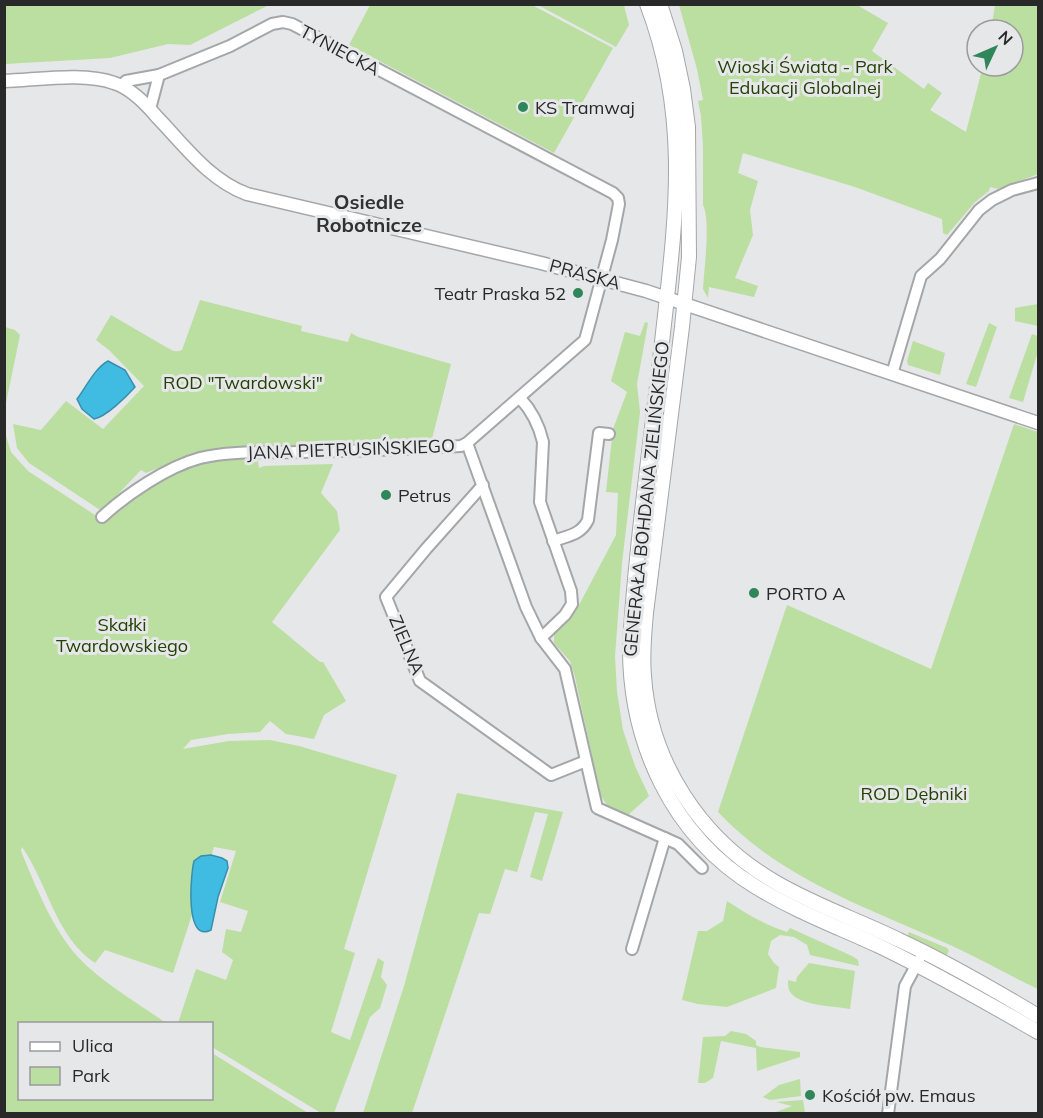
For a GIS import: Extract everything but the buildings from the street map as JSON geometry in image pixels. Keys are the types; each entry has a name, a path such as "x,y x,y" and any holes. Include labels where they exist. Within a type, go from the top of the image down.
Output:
{"main road":[{"name":"GENERAŁA BOHDANA ZIELIŃSKIEGO","path":"647,4 666,68 676,132 677,187 630,645 633,698 645,749 660,783 679,815 709,850 736,873 784,903 916,965 1038,1032"},
{"name":"GENERAŁA BOHDANA ZIELIŃSKIEGO","path":"660,4 675,51 688,127 690,248 643,646 647,705 662,757 681,792 699,818 718,839 751,867 813,902 925,952 1038,1016"}],"street":[{"name":"TYNIECKA","path":"121,86 126,81 159,75 230,46 267,26 283,22 292,24 613,193 618,198 619,204 612,240"},
{"path":"150,109 159,75"},
{"path":"4,81 83,78 104,80 121,86"},
{"name":"PRASKA","path":"121,86 150,109 213,175 232,188 247,194 602,278 667,297 1038,423"},
{"path":"892,374 921,276 940,259 979,210 992,200 1012,190 1038,183"},
{"name":"JANA PIETRUSIŃSKIEGO","path":"102,517 132,492 174,469 199,459 231,454 396,450 461,446 467,443 585,340 612,240"},
{"path":"520,398 535,417 543,442 540,502 571,591 572,604 565,615 541,638"},
{"path":"553,541 584,528 588,520 599,433 609,434"},
{"path":"467,443 526,607 541,638 565,669 597,808 678,844 702,868"},
{"name":"ZIELNA","path":"483,485 386,597 420,681 551,775 586,761"},
{"path":"632,949 665,838"},
{"path":"888,1113 905,986 925,952"}],"green space":[{"path":"4,5 269,5 190,45 168,44 110,58 5,64"},
{"name":"KS Tramwaj","path":"370,5 532,5 613,48 554,153 349,45"},
{"path":"538,5 624,5 629,25 616,47"},
{"name":"Wioski Świata - Park Edukacji Globalnej","path":"679,5 857,5 888,23 872,51 924,89 928,83 942,93 930,110 966,132 980,78 1025,78 1025,18 993,18 995,5 1038,5 1038,174 998,189 990,187 989,191 975,202 947,235 943,233 942,219 855,187 743,153 738,173 758,181 750,210 753,235 735,278 758,286 754,297 709,287 708,298 703,289 707,222 703,205 703,146 698,101 703,100"},
{"name":"ROD \"Twardowski\"","path":"200,300 302,326 301,331 348,342 351,333 451,364 432,439 260,448 192,455 146,473 141,470 104,509 100,510 29,463 17,448 13,424 41,430 66,401 103,429 144,386 96,340 111,315 170,349 180,351"},
{"path":"1038,304 1038,326 1015,321 1015,308"},
{"path":"645,322 648,323 637,384 640,412 622,563 615,656 617,692 623,730 635,766 649,796 627,816 608,807 600,794 575,677 570,661 554,643 554,634 578,607 616,535 618,493 606,492 613,429 627,392 611,381 625,332 640,336"},
{"path":"989,323 997,327 976,387 966,384"},
{"path":"5,327 15,330 20,335 5,408"},
{"path":"1032,334 1038,336 1038,351 1023,402 1009,398"},
{"path":"913,341 945,353 940,375 908,365"},
{"name":"ROD Dębniki","path":"1014,424 1038,432 1038,989 960,949 856,904 797,873 769,856 718,812 787,605 931,669"},
{"name":"Skałki Twardowskiego","path":"4,429 11,452 28,471 101,519 125,500 195,463 221,458 255,456 259,468 333,464 321,493 337,511 340,530 272,622 320,662 323,662 346,701 324,715 314,739 286,734 270,721 260,732 191,740 183,749 229,741 270,740 299,746 397,775 344,949 355,953 331,1032 350,1040 378,958 384,962 381,977 387,985 380,1008 370,1017 334,1113 321,1113 213,1048 213,1022 178,1022 196,969 226,980 233,960 222,952 226,929 241,932 248,911 220,902 236,851 214,847 173,973 105,950 95,963 81,952 61,924 22,847 21,851 39,892 53,921 69,946 97,975 165,1022 18,1022 18,1100 213,1100 213,1054 308,1113 5,1113"},
{"path":"457,793 563,812 542,881 530,877 548,814 535,812 517,872 505,869 490,914 479,913 412,1113 363,1113 404,986"},
{"path":"727,901 771,926 787,932 790,928 852,956 858,960 859,966 810,955 807,945 794,937 780,935 771,941 768,954 779,967 776,988 727,1007 682,1000 698,931 707,931 723,921"},
{"path":"909,932 947,948 949,951 946,956 907,937"},
{"path":"809,963 855,971 850,1009 807,1002 793,995 789,990 788,980 796,982 797,977"},
{"path":"731,1031 746,1034 760,1047 800,1052 800,1057 757,1071 756,1048 721,1041 713,1078 705,1083 698,1083 703,1037 725,1036"},
{"path":"800,1079 801,1096 770,1100 763,1097 779,1085"},
{"path":"803,1100 805,1113 773,1113 792,1106 776,1102"}],"water":[{"path":"108,361 125,370 135,387 122,401 94,419 82,409 77,399 95,373"},
{"path":"211,855 227,861 228,868 218,897 211,930 202,932 197,927 191,905 193,868 194,861 201,856"}],"place":[{"name":"KS Tramwaj","path":"523,107"},
{"name":"Teatr Praska 52","path":"578,293"},
{"name":"Petrus","path":"386,495"},
{"name":"PORTO A","path":"754,593"},
{"name":"Kościół pw. Emaus","path":"810,1095"}],"district":[{"name":"Osiedle Robotnicze","path":"369,212"}]}
